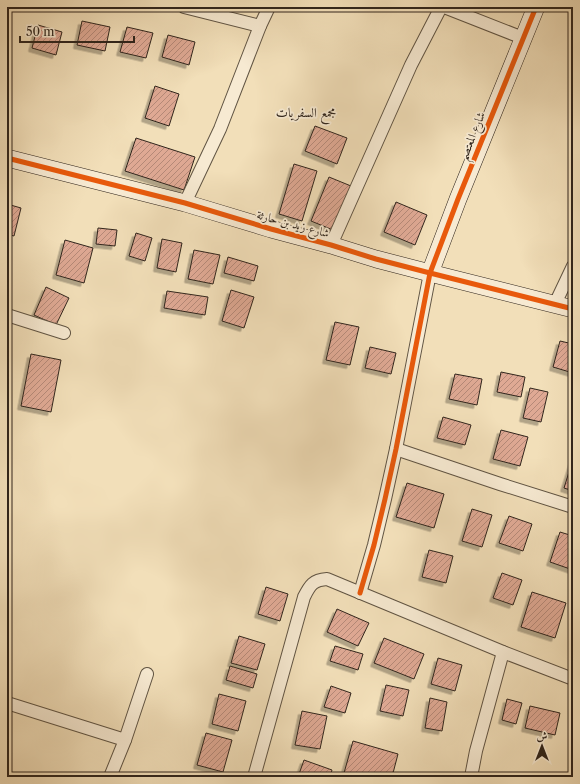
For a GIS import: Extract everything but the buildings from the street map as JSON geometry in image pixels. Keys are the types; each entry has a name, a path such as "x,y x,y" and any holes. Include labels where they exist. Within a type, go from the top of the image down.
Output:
{"street":[{"path":"184,7 260,26"},
{"path":"185,203 220,129 268,7"},
{"path":"331,245 410,65 442,7 523,38"},
{"name":"شارع المعتصم","path":"430,273 458,199 536,7"},
{"name":"شارع زيد بن حارثة","path":"7,158 185,203 376,259 573,309"},
{"path":"555,304 573,266"},
{"path":"360,592 374,546 396,449 430,273"},
{"path":"7,315 64,333"},
{"path":"396,449 573,507"},
{"path":"254,777 304,597 308,588 318,580 327,579 503,652 573,679"},
{"path":"471,777 476,751 503,652"},
{"path":"110,777 125,740 147,674"},
{"path":"7,703 125,740"}],"cycle path":[{"path":"360,593 374,545 396,449 430,273 458,199 536,7"},
{"path":"7,158 185,203 376,259 573,309"}],"district":[{"name":"مجمع السفريات","path":"306,112"}]}
